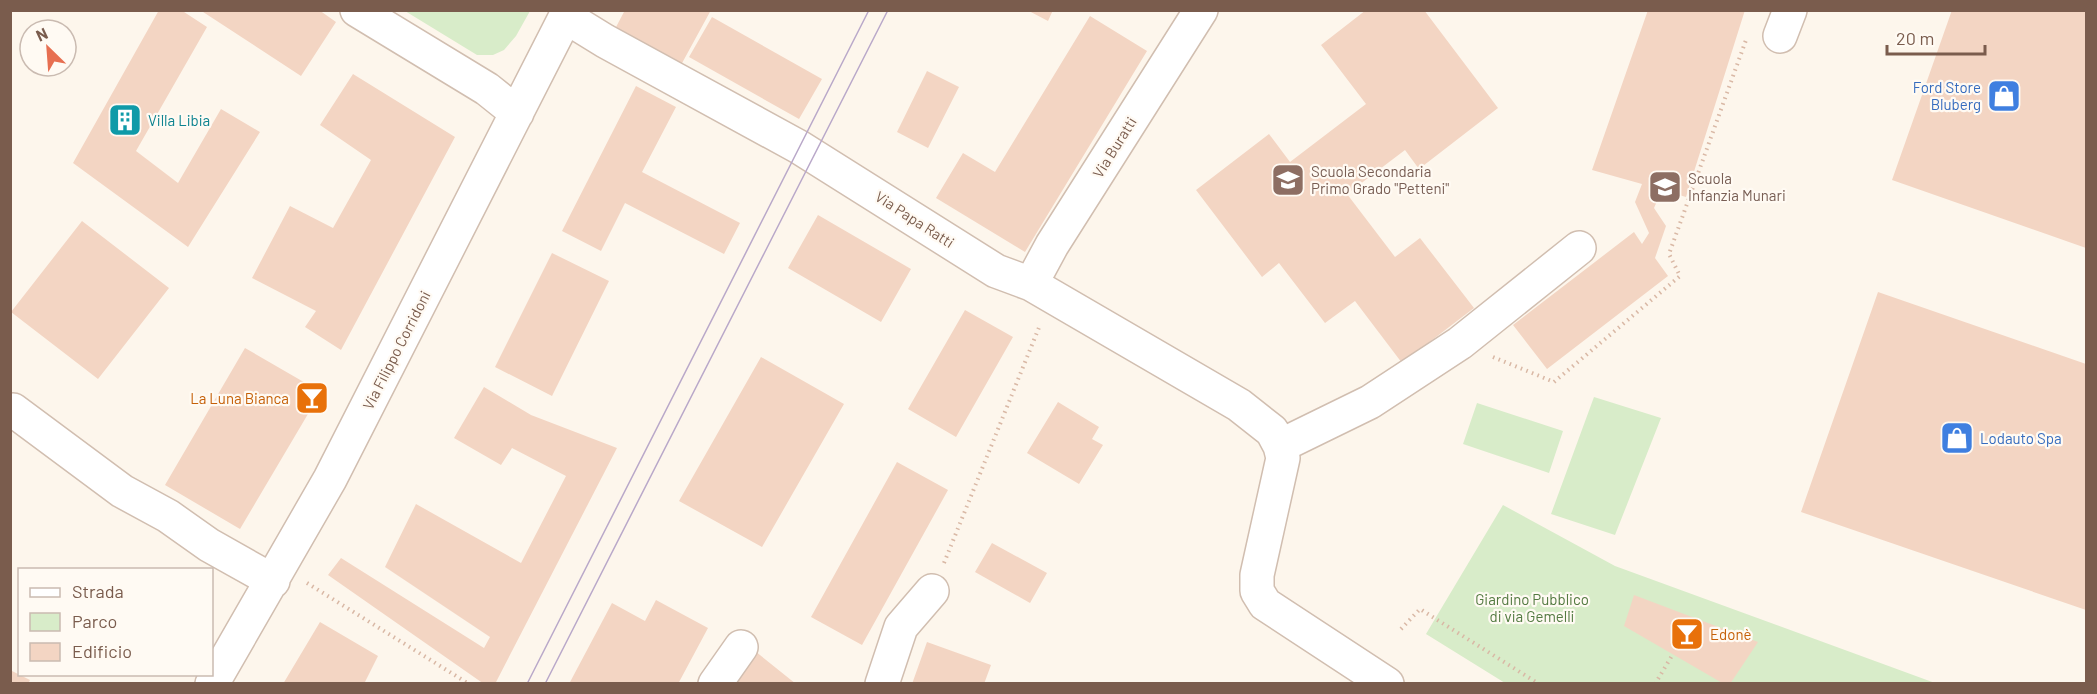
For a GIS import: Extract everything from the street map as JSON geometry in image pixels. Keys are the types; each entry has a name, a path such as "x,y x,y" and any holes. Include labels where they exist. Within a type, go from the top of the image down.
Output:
{"street":[{"path":"357,10 487,89 517,113"},
{"name":"Via Buratti","path":"1041,290 1052,245 1201,10"},
{"name":"Via Filippo Corridoni","path":"212,684 330,479 567,14"},
{"name":"Via Papa Ratti","path":"567,14 606,41 800,147 996,271 1041,290 1239,405 1271,435"},
{"path":"1387,684 1265,604 1257,591 1257,575 1284,458 1271,435 1370,402 1460,343 1579,248"},
{"path":"13,411 122,491 168,516 209,545 277,574"},
{"path":"882,684 901,627 932,591"},
{"path":"714,684 741,647"}],"path":[{"path":"1460,343 1554,382 1680,276 1669,254 1773,26"},
{"path":"932,591 1041,290"},
{"path":"277,574 469,684"},
{"path":"1401,629 1420,609 1539,684"},
{"path":"1655,684 1673,654"}],"green space":[{"path":"405,11 530,11 516,36 504,50 493,55 477,55"},
{"path":"1594,397 1661,418 1615,535 1551,514"},
{"path":"1477,403 1563,431 1549,473 1463,444"},
{"name":"Giardino Pubblico di via Gemelli","path":"1503,505 1615,566 1935,683 1505,683 1426,634"}],"building":[{"name":"Villa Libia","path":"159,10 181,10 207,27 136,151 178,183 221,109 260,132 188,247 73,163"},
{"path":"200,10 319,10 336,22 301,76"},
{"path":"625,10 711,10 681,65 615,29"},
{"path":"1027,10 1053,10 1048,21"},
{"name":"Scuola Secondaria Primo Grado \"Petteni\"","path":"1366,10 1424,10 1498,108 1419,169 1405,150 1347,194 1395,257 1420,238 1474,308 1402,363 1355,301 1325,323 1279,263 1262,277 1196,190 1269,134 1290,162 1366,104 1321,45"},
{"name":"Scuola Infanzia Munari","path":"1648,10 1745,10 1686,197 1662,190 1654,208 1666,226 1655,258 1668,276 1547,369 1513,325 1634,232 1642,244 1649,233 1635,202 1642,184 1592,170"},
{"name":"Ford Store Bluberg","path":"1952,10 2086,11 2086,248 1892,180"},
{"path":"1090,16 1147,51 1025,252 936,198 963,153 995,172"},
{"path":"712,17 822,79 799,119 689,57"},
{"path":"927,71 959,87 928,148 897,132"},
{"path":"353,74 455,137 341,350 305,327 316,311 252,278 290,206 333,228 371,160 320,125"},
{"path":"636,86 676,107 642,172 740,223 724,254 625,203 601,251 562,231"},
{"path":"818,215 911,269 881,322 788,268"},
{"path":"82,221 169,288 98,379 11,312"},
{"path":"552,253 609,281 552,396 495,367"},
{"name":"Lodauto Spa","path":"1878,292 2086,364 2086,610 1801,512"},
{"path":"965,310 1013,337 956,437 908,409"},
{"path":"245,348 321,392 240,529 165,485"},
{"path":"761,357 844,404 762,547 679,501"},
{"path":"484,387 531,415 617,448 495,684 484,684 328,575 341,558 484,648 490,637 385,567 416,504 521,563 566,476 512,448 501,465 454,438"},
{"path":"1058,402 1099,427 1092,439 1103,445 1079,484 1027,453"},
{"path":"897,462 948,490 862,645 811,617"},
{"path":"992,543 1047,573 1030,603 975,572"},
{"name":"Edonè","path":"1634,595 1758,642 1730,684 1724,684 1624,626"},
{"path":"656,600 708,628 678,684 569,684 612,603 645,621"},
{"path":"320,622 378,656 364,684 283,684"},
{"path":"927,642 991,665 984,684 912,684"},
{"path":"750,647 796,684 723,684"},
{"path":"10,670 30,680 28,684 10,684"}],"tram line":[{"path":"527,684 869,10"},
{"path":"545,684 888,10"}],"place":[{"name":"Ford Store Bluberg","path":"2004,96"},
{"name":"Villa Libia","path":"125,120"},
{"name":"Scuola Secondaria Primo Grado \"Petteni\"","path":"1288,180"},
{"name":"Scuola Infanzia Munari","path":"1665,187"},
{"name":"La Luna Bianca","path":"312,398"},
{"name":"Lodauto Spa","path":"1957,438"},
{"name":"Edonè","path":"1687,634"}]}
